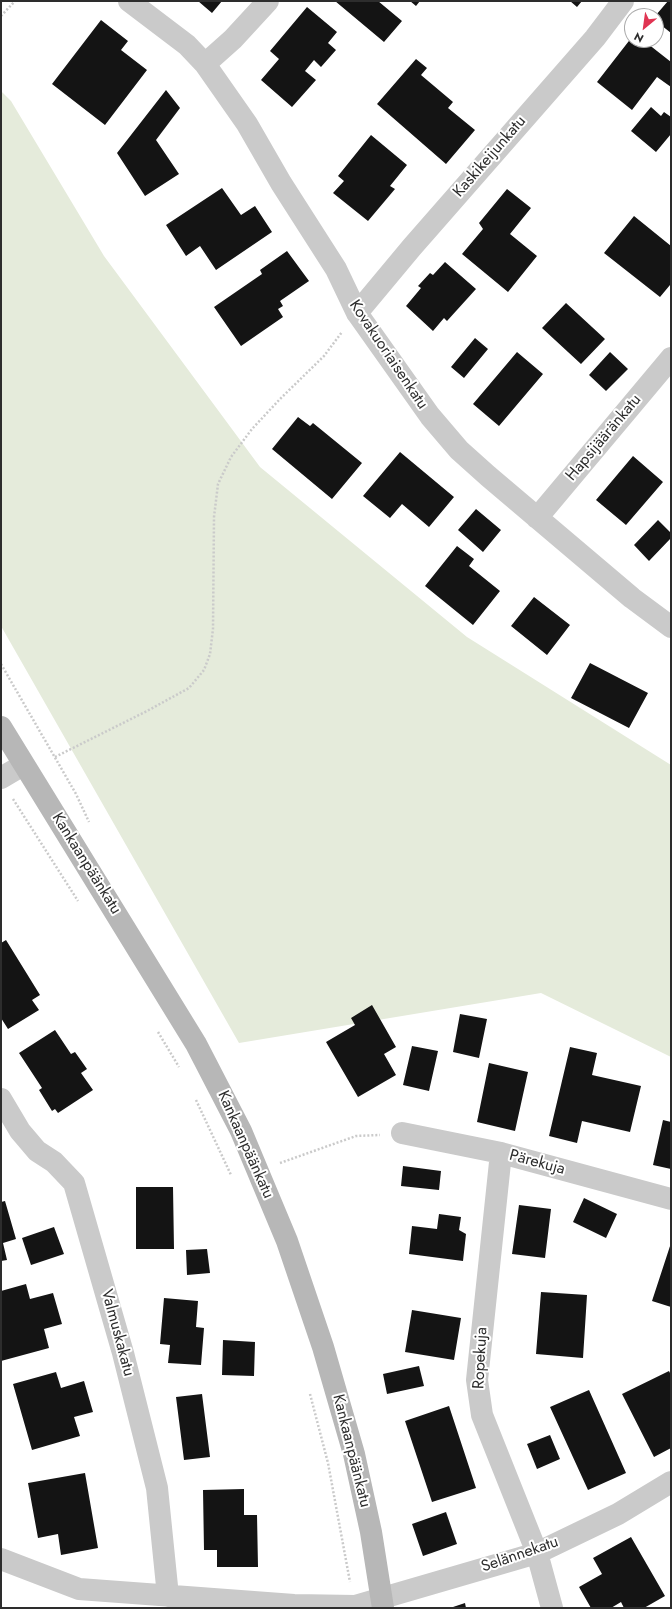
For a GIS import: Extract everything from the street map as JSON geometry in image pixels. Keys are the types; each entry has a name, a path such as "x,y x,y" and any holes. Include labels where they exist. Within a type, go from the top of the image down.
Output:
{"street":[{"name":"Kovakuoriaisenkatu","path":"129,1 187,45 205,64 247,124 281,183 336,269 357,313 430,416 459,450 632,598 671,627"},
{"path":"205,64 233,39 268,1"},
{"name":"Kaskikeijunkatu","path":"357,313 412,247 595,38 623,1"},
{"name":"Hapsijääränkatu","path":"537,518 671,358"},
{"name":"Kankaanpäänkatu","path":"1,727 23,766 57,817 196,1044 242,1131 287,1241 324,1347 354,1454 371,1532 383,1603"},
{"path":"5,785 23,766"},
{"name":"Valmuskakatu","path":"1,1099 20,1131 36,1151 54,1162 74,1183 123,1353 157,1488 168,1596"},
{"name":"Pärekuja","path":"402,1133 501,1153 671,1199"},
{"name":"Ropekuja","path":"501,1153 477,1380 482,1415 537,1553 552,1608"},
{"name":"Selännekatu","path":"1,1559 79,1589 294,1605 355,1606 383,1603 537,1553 618,1514 671,1482"}],"path":[{"path":"1,16 15,1"},
{"path":"55,757 147,711 188,688 204,670 210,654 213,629 214,517 218,484 230,457 252,429 324,356 357,313"},
{"path":"5,785 79,903"},
{"path":"158,1031 182,1072"},
{"path":"196,1100 232,1176"},
{"path":"278,1164 356,1136 402,1133"},
{"path":"308,1387 328,1463 355,1606"}],"green space":[{"path":"1,91 11,101 104,256 260,467 467,637 671,765 671,1057 541,993 239,1043 1,626"}],"building":[{"path":"198,1 222,1 212,13"},
{"path":"335,1 378,1 402,21 384,42"},
{"path":"410,1 420,1 416,6"},
{"path":"570,1 582,1 577,7"},
{"path":"668,1 671,1 671,33 664,27 664,8 662,8"},
{"path":"307,7 337,32 328,43 336,50 321,67 314,60 305,71 316,80 292,107 261,80 279,59 270,51"},
{"path":"101,20 128,41 121,50 147,70 105,125 52,84"},
{"path":"624,47 653,48 671,62 671,87 657,77 632,110 597,82"},
{"path":"416,59 427,68 421,75 453,102 448,108 475,130 446,164 377,104"},
{"path":"166,90 180,108 156,140 179,174 145,196 117,153"},
{"path":"651,107 661,116 664,112 671,117 671,134 656,152 631,131"},
{"path":"371,135 407,165 390,186 395,189 368,221 333,193 344,181 338,176"},
{"path":"222,188 241,215 255,206 272,232 216,270 200,246 186,256 166,225"},
{"path":"507,189 531,208 510,234 537,256 508,292 462,254 483,229 479,223"},
{"path":"634,216 671,246 671,286 670,285 660,297 604,253"},
{"path":"287,251 309,281 280,301 283,306 278,309 283,317 241,346 214,307 262,274 260,270"},
{"path":"445,262 476,289 447,321 444,318 433,331 406,306 421,288 418,286 430,273 433,275"},
{"path":"566,303 605,339 581,364 542,328"},
{"path":"475,338 488,349 464,378 451,367"},
{"path":"517,352 543,374 499,426 473,404"},
{"path":"610,352 628,369 606,391 589,375"},
{"path":"298,417 310,426 313,423 362,463 332,499 272,449"},
{"path":"400,452 454,497 429,527 402,504 390,518 363,496"},
{"path":"633,456 663,482 626,525 596,500"},
{"path":"476,509 501,530 483,552 458,530"},
{"path":"658,520 671,533 671,538 649,561 634,545"},
{"path":"457,546 474,559 469,566 500,591 473,625 425,586"},
{"path":"534,597 570,625 547,655 511,626"},
{"path":"590,663 648,693 629,728 571,698"},
{"path":"6,940 40,995 32,1000 39,1010 8,1029 1,1018 1,943"},
{"path":"372,1005 396,1047 384,1054 396,1075 358,1097 326,1042 355,1025 351,1018"},
{"path":"460,1014 487,1019 479,1058 453,1052"},
{"path":"55,1030 71,1054 75,1052 87,1069 81,1073 93,1090 58,1113 55,1109 52,1111 39,1090 42,1088 19,1053"},
{"path":"412,1046 438,1051 429,1091 403,1085"},
{"path":"570,1047 597,1053 592,1075 641,1086 630,1132 582,1121 577,1143 549,1136"},
{"path":"489,1063 528,1072 515,1131 477,1122"},
{"path":"663,1120 671,1122 671,1169 653,1165"},
{"path":"403,1166 441,1171 439,1190 401,1186"},
{"path":"136,1187 173,1187 174,1249 136,1249"},
{"path":"584,1198 617,1214 606,1238 573,1222"},
{"path":"5,1201 16,1239 3,1243 7,1260 1,1261 1,1202"},
{"path":"519,1205 551,1209 545,1258 512,1254"},
{"path":"439,1214 461,1217 459,1230 466,1234 463,1261 409,1254 412,1226 437,1229"},
{"path":"54,1227 64,1254 31,1265 22,1238"},
{"path":"671,1243 671,1307 652,1301"},
{"path":"207,1249 210,1273 187,1275 186,1250"},
{"path":"26,1284 30,1299 53,1293 62,1324 44,1329 49,1348 1,1361 1,1291"},
{"path":"541,1292 587,1295 583,1358 536,1354"},
{"path":"164,1298 198,1301 196,1327 204,1328 201,1365 168,1363 170,1345 160,1344"},
{"path":"412,1310 461,1318 454,1360 405,1352"},
{"path":"223,1340 255,1342 254,1376 222,1375"},
{"path":"419,1366 424,1386 387,1394 383,1374"},
{"path":"669,1371 671,1375 671,1448 654,1457 622,1394"},
{"path":"56,1372 61,1388 84,1381 93,1412 74,1417 80,1436 32,1450 13,1384"},
{"path":"589,1390 626,1473 588,1490 550,1407"},
{"path":"202,1394 210,1457 184,1460 176,1397"},
{"path":"449,1406 476,1488 432,1502 405,1421"},
{"path":"550,1435 560,1459 537,1469 527,1444"},
{"path":"85,1473 98,1548 61,1555 58,1534 38,1538 28,1483"},
{"path":"244,1489 244,1515 257,1515 258,1567 217,1567 217,1550 204,1550 203,1490"},
{"path":"446,1512 457,1544 423,1556 412,1524"},
{"path":"631,1537 665,1596 644,1608 624,1608 621,1602 611,1608 591,1608 579,1587 602,1574 593,1558"},
{"path":"465,1603 466,1608 450,1608"}]}
